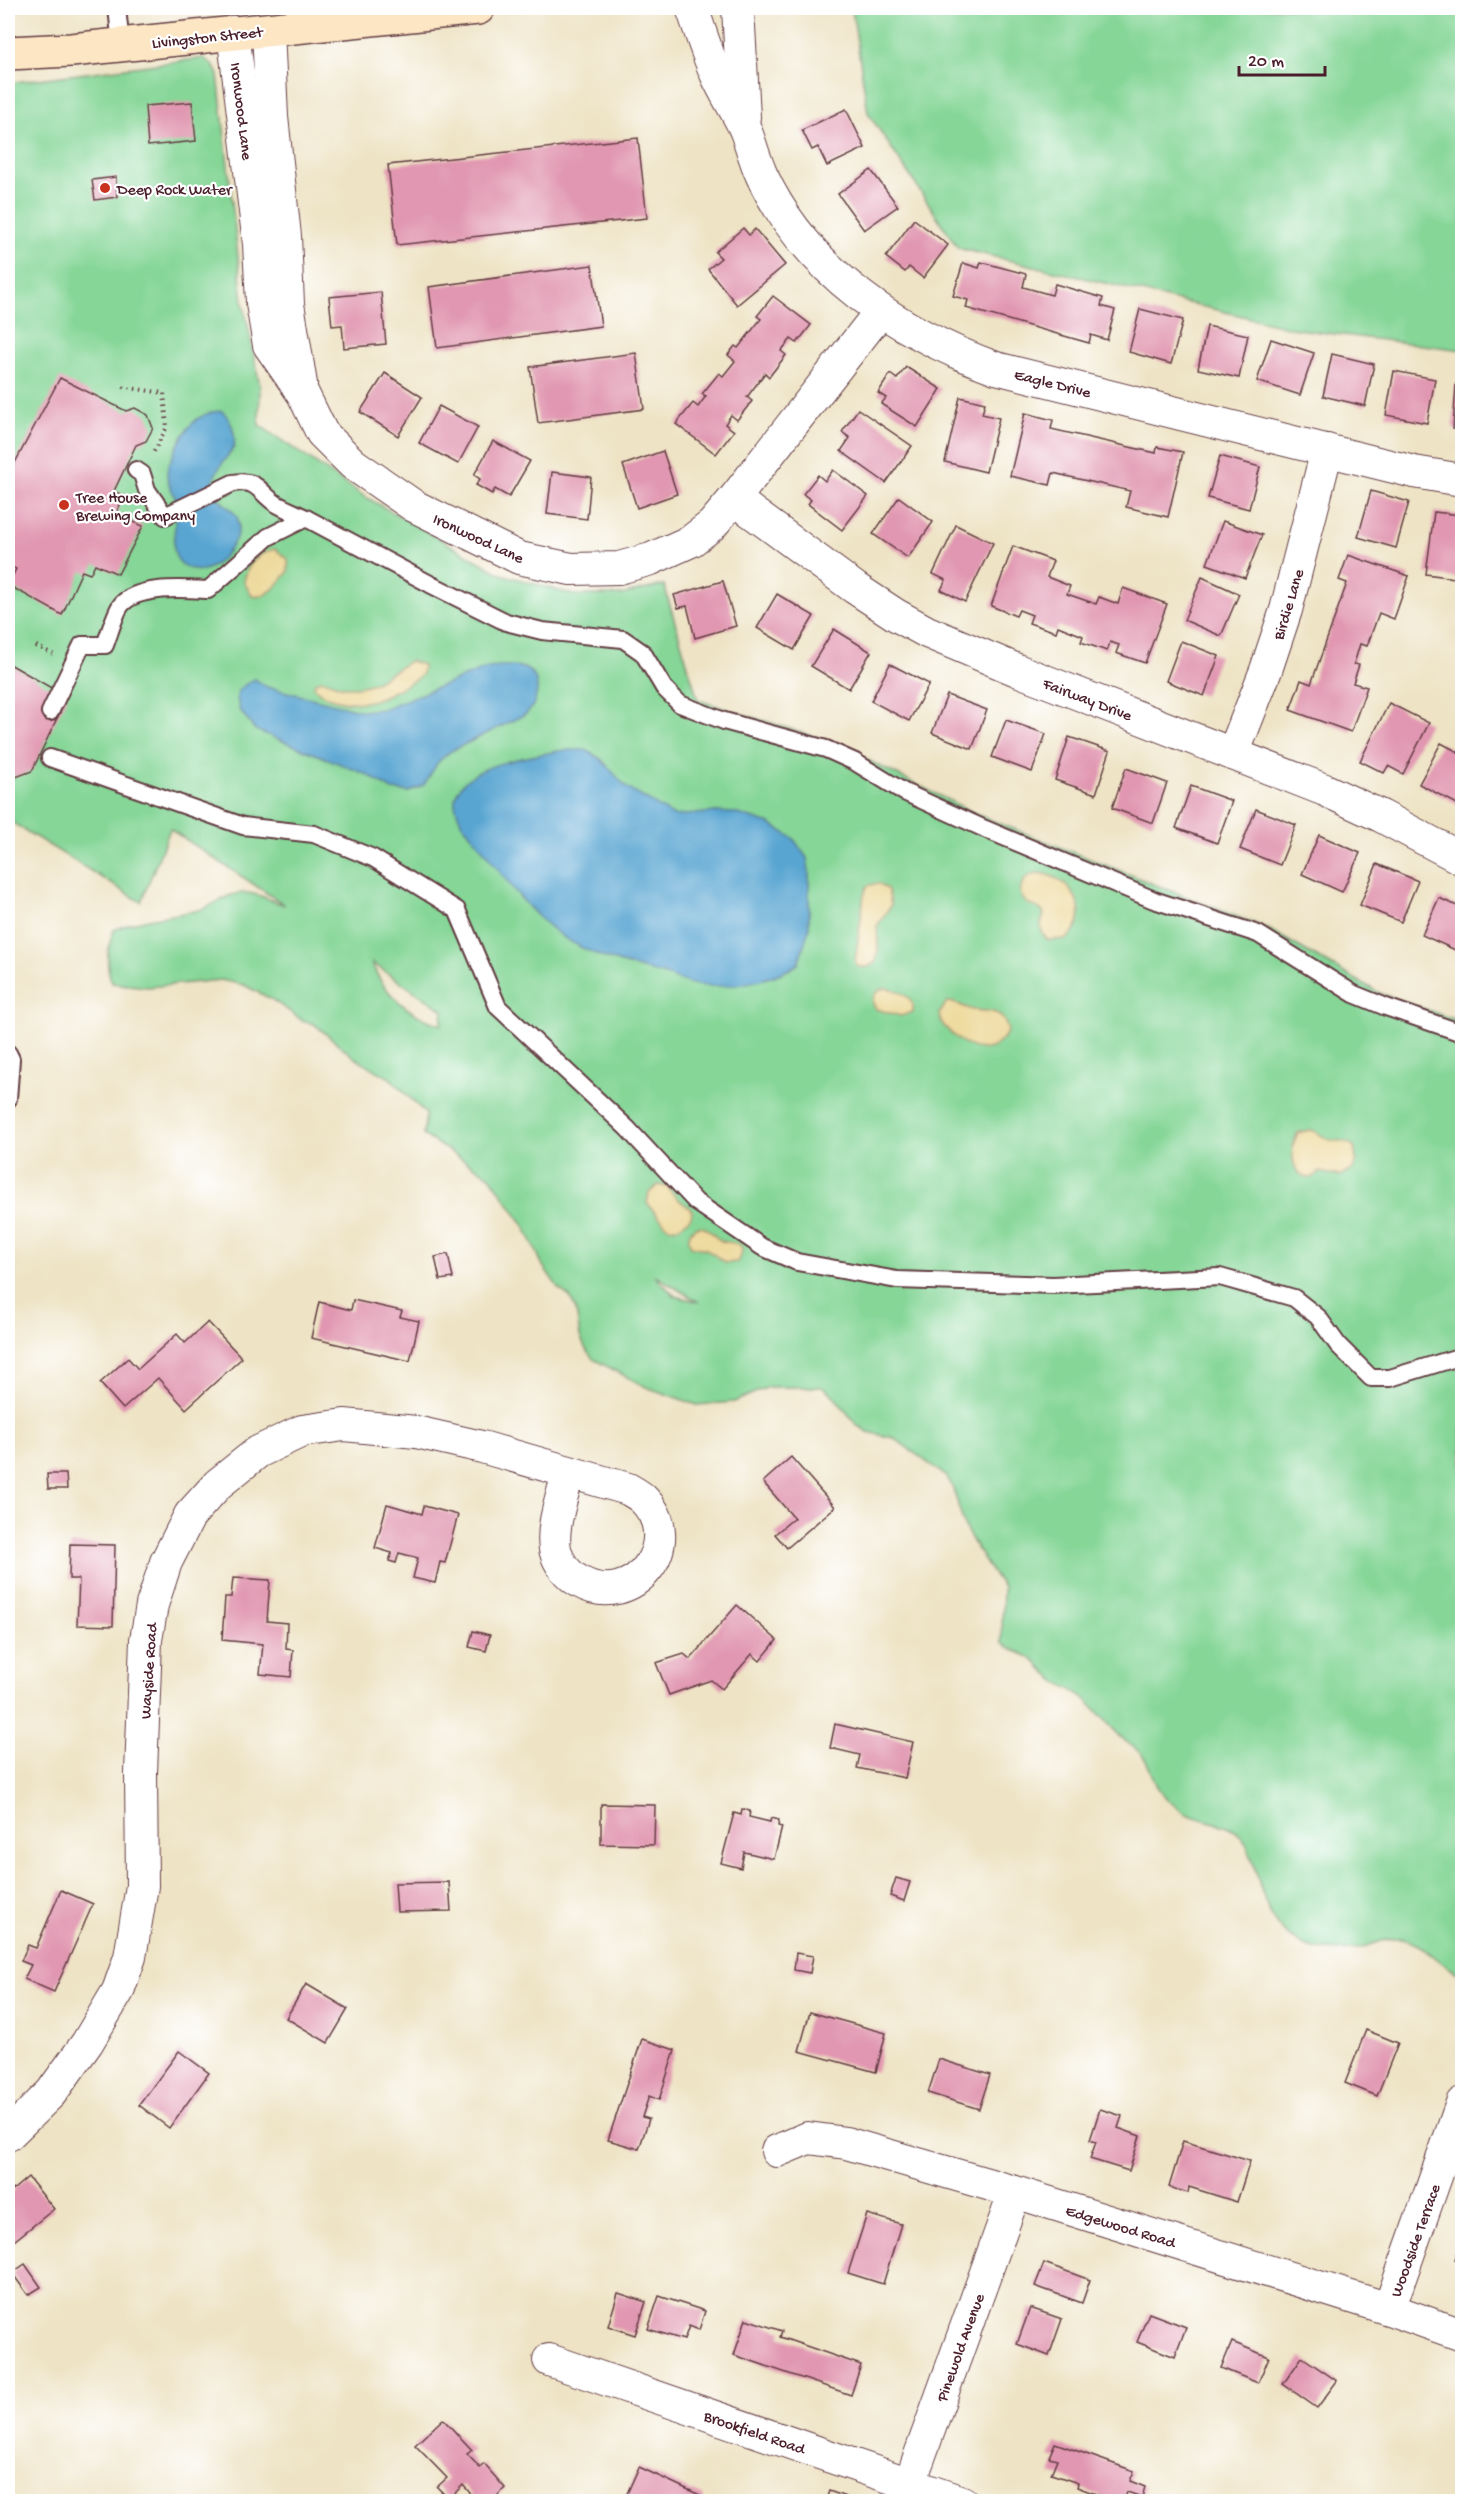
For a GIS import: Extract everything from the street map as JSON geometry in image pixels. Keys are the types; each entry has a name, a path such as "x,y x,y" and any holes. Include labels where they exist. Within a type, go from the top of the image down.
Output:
{"street":[{"name":"Livingston Street","path":"8,53 121,45 478,8"},
{"name":"Eagle Drive","path":"692,8 716,74 744,127 762,177 794,228 822,262 880,312 970,359 996,368 1414,472 1462,480"},
{"name":"Eagle Drive","path":"738,8 744,127"},
{"name":"Ironwood Lane","path":"267,30 272,117 285,236 288,304 303,394"},
{"name":"Ironwood Lane","path":"233,32 258,232 262,303 270,345 303,394 322,433 353,465 414,506 519,558 571,569 619,568 651,559 690,541 712,525 734,499 880,312"},
{"name":"Birdie Lane","path":"1233,754 1266,670 1286,610 1327,450"},
{"name":"Fairway Drive","path":"734,499 855,588 927,632 1017,670 1325,790 1381,816 1462,859"},
{"name":"Wayside Road","path":"8,2135 51,2093 87,2043 118,1991 130,1957 142,1886 141,1773 146,1640 152,1605 166,1562 190,1515 218,1484 258,1452 302,1431 344,1425 416,1432 482,1447 568,1472"},
{"name":"Woodside Terrace","path":"1389,2309 1462,2103"},
{"name":"Edgewood Road","path":"777,2151 808,2138 846,2142 1015,2192 1389,2309 1462,2335"},
{"name":"Pinewold Avenue","path":"906,2493 1015,2192"},
{"name":"Brookfield Road","path":"549,2360 906,2493 962,2502"}],"lane":[{"path":"117,8 121,45"},
{"path":"139,472 147,490 165,516 243,482 254,484 274,502 506,622 542,632 623,639 643,652 664,688 680,704 724,721 826,749 855,762 904,792 985,829 1154,900 1258,934 1354,994 1462,1034"},
{"path":"50,712 82,645 105,645 121,605 139,593 168,589 208,590 268,537 306,518"},
{"path":"50,758 243,826 314,834 373,858 457,910 498,1007 627,1128 696,1202 762,1247 779,1255 797,1262 897,1280 1053,1285 1220,1277 1294,1298 1318,1317 1338,1345 1371,1378 1390,1378 1462,1356"},
{"path":"8,1053 10,1059 8,1100"}],"path":[{"path":"123,387 164,393 167,427 139,472"}],"green space":[{"path":"1462,8 1462,350 1296,329 958,248 868,113 852,9"},
{"path":"204,58 213,65 218,75 243,302 260,386 259,425 364,496 501,574 574,595 621,595 664,585 698,700 831,742 978,815 1268,929 1379,993 1462,1022 1462,1975 1425,1949 1409,1941 1385,1940 1354,1950 1337,1951 1320,1949 1298,1942 1279,1927 1263,1897 1249,1849 1242,1837 1228,1827 1195,1818 1180,1810 1160,1791 1142,1755 1121,1737 1084,1698 1056,1681 1030,1658 1002,1643 1003,1587 965,1528 953,1488 947,1477 894,1438 868,1432 857,1425 832,1394 822,1387 768,1387 734,1402 697,1405 646,1387 593,1359 580,1336 576,1310 570,1297 559,1289 543,1266 525,1227 490,1176 423,1135 426,1114 390,1078 355,1058 314,1024 302,1020 271,999 244,985 221,980 147,987 112,983 108,969 108,956 114,930 146,920 199,910 239,893 256,894 285,905 170,829 141,902 8,820 8,83","holes":["372,963 443,1010 441,1025 419,1016 399,1002 383,984","656,1276 699,1302 675,1296"]}],"sand":[{"path":"275,549 288,559 288,572 268,593 257,597 252,596 244,582 248,570 259,556"},
{"path":"410,661 423,665 422,674 377,699 361,702 344,701 323,695 314,687 315,682 323,680 344,687 359,687 374,683"},
{"path":"1036,873 1059,880 1075,897 1079,908 1079,919 1075,929 1066,939 1048,940 1041,928 1044,914 1022,898 1021,889 1024,881"},
{"path":"878,883 888,890 891,905 877,926 876,962 868,967 858,967 855,962 864,895 867,886"},
{"path":"884,988 900,992 909,998 913,1012 901,1016 876,1009 873,1002 874,996"},
{"path":"947,1002 970,1009 993,1012 1001,1017 1008,1030 996,1045 989,1048 974,1048 958,1039 940,1020 939,1014"},
{"path":"1309,1130 1328,1139 1346,1142 1354,1147 1356,1160 1353,1169 1340,1176 1320,1172 1311,1178 1299,1173 1293,1160 1293,1146 1298,1133"},
{"path":"658,1185 668,1187 692,1211 691,1217 679,1226 673,1228 666,1225 647,1203 649,1193"},
{"path":"698,1226 706,1228 722,1241 741,1246 742,1252 737,1262 726,1263 706,1249 691,1246 690,1234"}],"water":[{"path":"222,411 232,428 234,447 216,473 213,487 220,500 237,517 239,527 232,546 220,561 208,569 199,571 185,566 178,560 175,552 177,505 168,482 167,471 178,445 192,424 205,414"},
{"path":"499,666 524,668 534,677 537,690 530,709 526,714 451,751 438,762 424,785 409,792 392,790 368,775 255,730 239,709 237,697 238,691 255,679 267,687 363,711 383,709 484,669"},
{"path":"564,750 586,750 601,759 627,788 674,816 716,812 735,813 770,824 793,838 807,858 809,871 809,929 798,964 776,975 736,985 697,985 627,965 582,948 555,931 532,911 461,822 455,800 460,787 470,777 484,770 500,763"}],"building":[{"path":"192,102 196,141 148,146 145,106"},
{"path":"846,109 865,148 827,166 818,147 812,150 802,130"},
{"path":"638,138 647,218 397,245 388,165"},
{"path":"871,170 898,206 864,230 838,194"},
{"name":"Deep Rock Water","path":"116,177 117,197 95,200 92,180"},
{"path":"914,219 948,245 923,278 909,267 905,272 886,257"},
{"path":"743,228 749,235 755,229 785,265 737,305 708,269 721,258 715,252"},
{"path":"981,262 1026,274 1023,287 1052,295 1055,284 1103,298 1101,306 1115,310 1107,340 1091,335 1089,343 966,308 968,300 953,296 963,263 979,268"},
{"path":"592,265 601,326 437,348 429,287"},
{"path":"381,292 386,344 344,348 342,325 332,326 329,297"},
{"path":"773,296 811,325 797,343 791,339 781,351 786,355 769,377 765,373 747,397 752,401 737,420 731,415 725,424 734,431 716,454 676,424 693,403 698,407 706,396 702,394 719,373 723,376 735,361 728,355 735,346 738,348 761,319 757,316"},
{"path":"1140,309 1183,320 1171,364 1129,352"},
{"path":"1207,326 1248,335 1239,378 1198,369"},
{"path":"1271,339 1314,353 1300,395 1257,381"},
{"path":"636,353 644,409 538,423 530,367"},
{"path":"1332,354 1374,364 1365,406 1323,396"},
{"path":"906,367 941,389 917,427 881,404 886,398 878,393 890,374 897,379"},
{"path":"1394,371 1435,379 1427,423 1386,415"},
{"path":"385,373 422,397 398,436 360,412"},
{"name":"Tree House Brewing Company","path":"60,378 126,411 135,408 148,415 153,428 146,441 136,445 114,491 124,496 116,514 143,526 118,574 95,564 90,574 82,571 62,615 8,585 16,569 8,565 8,476"},
{"path":"1456,384 1462,385 1462,430 1453,429"},
{"path":"960,397 985,403 982,414 999,418 986,472 945,462"},
{"path":"439,406 478,427 458,464 419,443"},
{"path":"858,409 912,446 886,483 841,451 850,438 842,432"},
{"path":"1025,413 1053,420 1051,429 1156,453 1157,447 1183,452 1168,517 1126,507 1130,491 1053,473 1050,485 1010,476"},
{"path":"493,441 530,461 509,497 495,489 492,494 476,485 480,479 474,475"},
{"path":"663,451 677,494 637,508 623,465"},
{"path":"1220,456 1260,467 1249,509 1208,498"},
{"path":"833,470 868,496 842,530 808,504 811,500 803,494 818,475 825,481"},
{"path":"552,472 591,477 587,519 547,514"},
{"path":"1371,491 1409,502 1396,548 1358,537"},
{"path":"899,497 933,522 908,558 873,534"},
{"path":"1434,512 1461,515 1462,579 1426,574"},
{"path":"1223,521 1262,535 1245,578 1207,564"},
{"path":"956,525 993,543 965,602 941,590 946,580 933,574"},
{"path":"1013,546 1053,561 1047,577 1070,586 1067,594 1096,604 1099,597 1118,604 1123,588 1167,604 1145,663 1116,653 1119,645 1110,642 1107,651 1081,642 1083,636 1058,626 1056,632 1029,623 1032,615 1019,610 1016,616 991,606"},
{"path":"1348,555 1409,576 1394,619 1379,613 1367,646 1360,644 1354,664 1359,665 1353,683 1367,687 1351,732 1290,710 1301,680 1311,684 1347,583 1339,580"},
{"path":"1202,577 1239,594 1221,636 1184,620"},
{"path":"723,581 736,626 695,638 687,606 678,608 674,595"},
{"path":"777,594 814,616 794,650 757,628"},
{"path":"834,629 871,652 849,689 811,666"},
{"path":"1181,641 1219,656 1204,696 1166,681"},
{"path":"8,663 67,697 32,771 16,777 8,772"},
{"path":"890,664 929,684 909,721 871,701"},
{"path":"947,695 987,710 972,749 932,733"},
{"path":"1389,703 1429,723 1403,774 1388,766 1384,773 1360,761"},
{"path":"1006,720 1046,734 1032,772 992,757"},
{"path":"1069,737 1110,751 1096,794 1055,780"},
{"path":"1441,743 1462,754 1462,797 1459,805 1419,784"},
{"path":"1126,768 1167,783 1153,823 1112,808"},
{"path":"1191,786 1232,801 1217,843 1176,828"},
{"path":"1256,809 1296,825 1280,865 1240,849"},
{"path":"1319,835 1360,853 1342,892 1302,874"},
{"path":"1377,864 1418,881 1401,922 1360,905"},
{"path":"1439,898 1462,908 1462,953 1422,935"},
{"path":"448,1254 453,1278 440,1280 435,1257"},
{"path":"353,1300 402,1311 400,1317 419,1321 410,1361 311,1338 319,1302 351,1310"},
{"path":"208,1322 242,1358 186,1409 158,1378 123,1409 100,1383 128,1358 138,1369 177,1334 185,1343"},
{"path":"791,1457 835,1507 787,1548 775,1534 794,1518 763,1482"},
{"path":"47,1474 66,1474 67,1489 48,1489"},
{"path":"387,1504 422,1514 424,1506 458,1515 445,1563 440,1562 435,1583 413,1578 418,1558 399,1553 396,1563 389,1561 392,1553 375,1548"},
{"path":"70,1544 115,1545 113,1626 77,1625 79,1579 69,1579"},
{"path":"233,1578 270,1580 267,1621 287,1623 286,1649 293,1650 291,1677 260,1674 263,1644 222,1640 225,1597 231,1597"},
{"path":"737,1605 777,1640 760,1661 752,1654 722,1689 711,1680 669,1695 656,1663 684,1654 690,1659"},
{"path":"473,1631 490,1635 486,1651 469,1647"},
{"path":"835,1724 913,1742 905,1778 857,1768 860,1755 830,1748"},
{"path":"601,1804 655,1805 654,1845 601,1844"},
{"path":"742,1809 750,1811 749,1817 770,1822 771,1818 779,1820 778,1826 782,1827 774,1859 744,1852 741,1868 721,1863 734,1813 741,1815"},
{"path":"896,1878 910,1882 904,1901 890,1896"},
{"path":"449,1882 451,1911 397,1912 395,1883"},
{"path":"61,1890 93,1904 54,1992 24,1979 31,1965 21,1961 28,1945 36,1948"},
{"path":"796,1953 813,1956 810,1973 794,1970"},
{"path":"306,1984 348,2009 328,2043 286,2018"},
{"path":"810,2012 886,2033 876,2072 799,2051"},
{"path":"1366,2030 1398,2043 1377,2096 1345,2083"},
{"path":"642,2039 675,2050 659,2100 649,2096 642,2117 649,2119 639,2149 608,2140"},
{"path":"179,2051 209,2073 169,2128 139,2105"},
{"path":"939,2059 990,2075 979,2109 928,2093"},
{"path":"1100,2109 1122,2116 1118,2128 1140,2136 1129,2171 1090,2159 1096,2142 1090,2140"},
{"path":"1183,2141 1250,2161 1237,2202 1189,2187 1188,2193 1169,2187"},
{"path":"28,2177 54,2209 14,2241 8,2233 8,2194"},
{"path":"867,2214 901,2224 883,2284 848,2273"},
{"path":"1462,2241 1462,2262 1455,2259"},
{"path":"1044,2263 1090,2280 1082,2303 1035,2286"},
{"path":"25,2264 41,2287 28,2295 12,2273"},
{"path":"618,2293 646,2302 635,2335 608,2326"},
{"path":"659,2296 705,2311 699,2330 689,2326 684,2340 648,2329"},
{"path":"1030,2308 1062,2319 1049,2356 1017,2344"},
{"path":"1149,2313 1186,2327 1175,2357 1137,2342"},
{"path":"746,2319 782,2331 780,2337 861,2365 851,2395 734,2355"},
{"path":"1232,2342 1269,2357 1258,2383 1221,2368"},
{"path":"1302,2357 1337,2381 1317,2408 1283,2384"},
{"path":"443,2419 472,2450 467,2454 480,2468 484,2464 505,2488 491,2502 478,2502 463,2485 449,2499 437,2487 447,2478 415,2445"},
{"path":"1055,2443 1134,2471 1130,2481 1145,2487 1142,2497 1127,2492 1124,2502 1117,2502 1077,2487 1078,2483 1051,2474 1057,2459 1049,2457"},
{"path":"639,2467 704,2497 702,2502 638,2502 626,2496"},
{"path":"829,2491 857,2501 857,2502 825,2502"}],"place":[{"name":"Deep Rock Water","path":"105,188"},
{"name":"Tree House Brewing Company","path":"64,505"}]}
